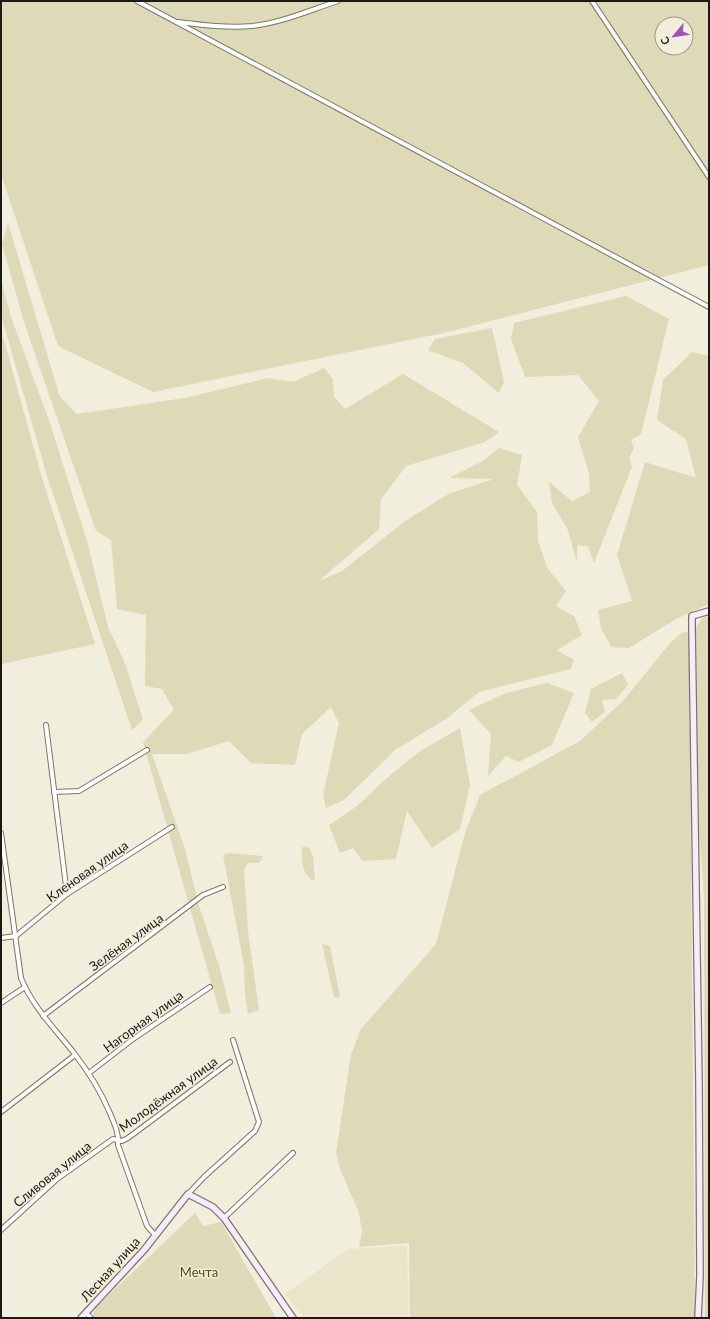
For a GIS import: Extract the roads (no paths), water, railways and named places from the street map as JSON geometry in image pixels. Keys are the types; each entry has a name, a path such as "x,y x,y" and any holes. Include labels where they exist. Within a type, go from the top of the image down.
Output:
{"street":[{"path":"137,1 709,307"},
{"path":"175,22 228,27 253,26 281,20 338,1"},
{"path":"592,1 709,177"},
{"path":"698,1318 700,1276 699,1083 692,616 709,611"},
{"path":"46,725 67,894"},
{"path":"54,792 79,791 147,750"},
{"name":"Кленовая улица","path":"16,936 67,894 172,827"},
{"path":"1,833 3,870 16,936 21,978 43,1016 89,1073 101,1094 119,1134 118,1145 147,1226 155,1235"},
{"name":"Зелёная улица","path":"43,1016 203,895 223,887"},
{"path":"1,938 16,936"},
{"name":"Нагорная улица","path":"89,1073 210,986"},
{"path":"1,1003 25,987"},
{"path":"233,1040 259,1122 255,1131 204,1177 188,1194 213,1207 224,1218 293,1318"},
{"path":"1,1112 75,1055"},
{"name":"Молодёжная улица","path":"118,1140 122,1141 128,1138 230,1062"},
{"name":"Сливовая улица","path":"1,1230 58,1179 113,1139 118,1140"},
{"path":"224,1218 293,1154"},
{"name":"Лесная улица","path":"81,1318 144,1250 188,1194"},
{"path":"86,1313 91,1318"}],"park label":[{"name":"Мечта","path":"199,1272"}]}
